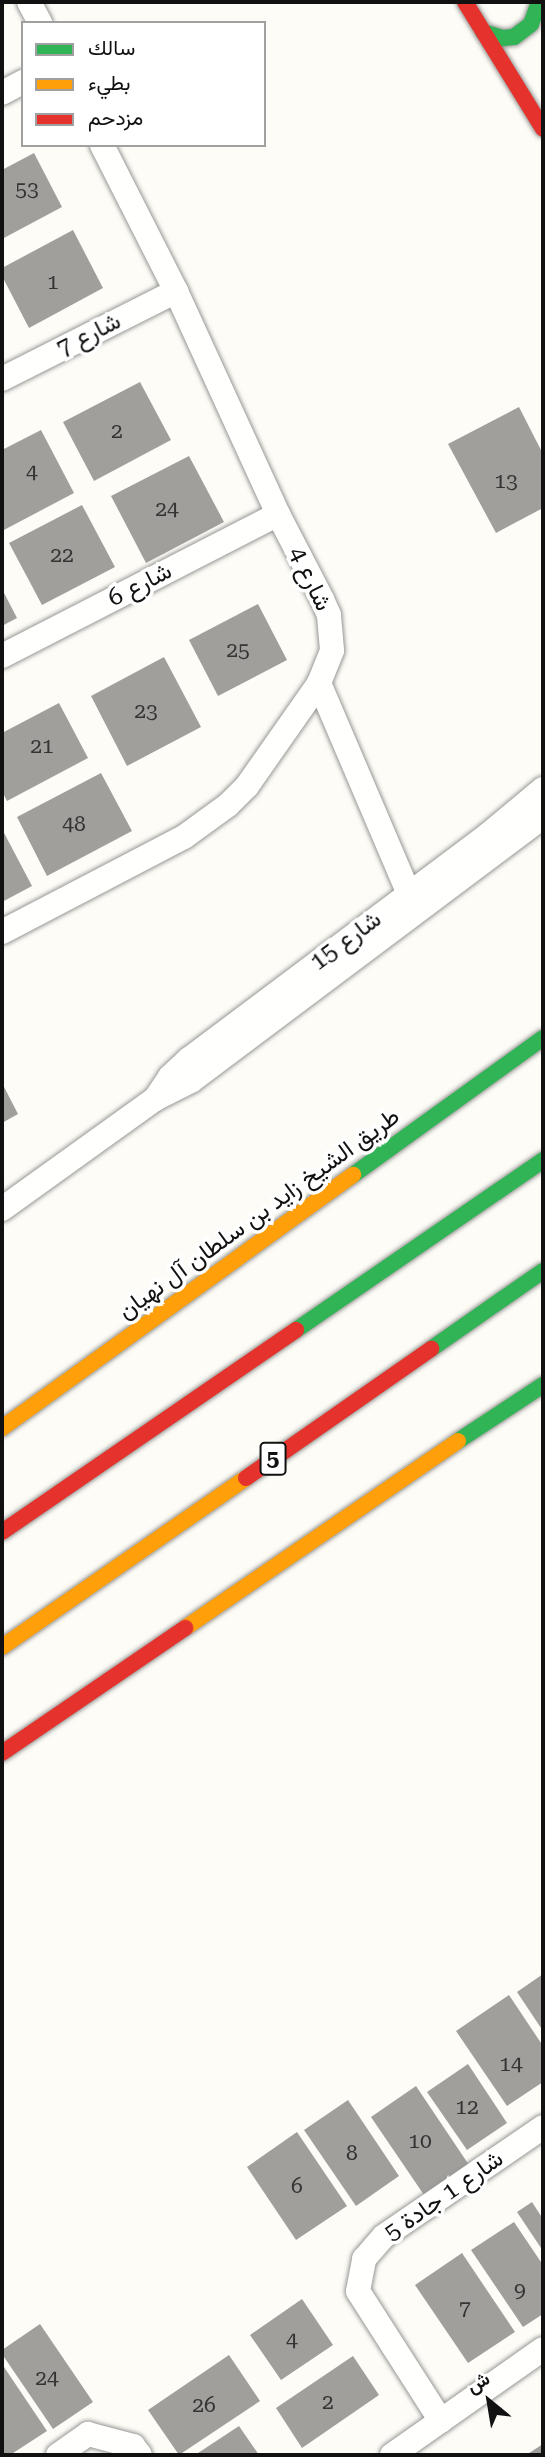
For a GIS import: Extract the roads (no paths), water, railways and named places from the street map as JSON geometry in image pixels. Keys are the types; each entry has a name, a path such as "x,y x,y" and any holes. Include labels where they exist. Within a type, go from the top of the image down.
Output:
{"main road":[{"path":"465,2 543,129"},
{"path":"483,32 503,38 514,37 531,24 539,6"},
{"name":"طريق الشيخ زايد بن سلطان آل نهيان","path":"2,1428 543,1038"},
{"path":"332,1190 543,1054"},
{"path":"2,1532 543,1160"},
{"name":"5","path":"2,1647 543,1271"},
{"path":"2,1753 508,1406 543,1379"},
{"path":"508,1406 543,1385"}],"street":[{"path":"29,2 39,21"},
{"path":"2,93 21,83"},
{"name":"شارع 4","path":"2,932 206,822 247,786 319,683 332,650 329,615 278,514 176,291 103,147"},
{"name":"شارع 7","path":"2,379 176,291"},
{"name":"شارع 6","path":"2,656 278,514"},
{"path":"319,683 409,894"},
{"name":"شارع 15","path":"155,1099 170,1077 189,1059 409,894 543,789"},
{"name":"شارع 15","path":"2,1209 155,1099 191,1081 543,817"},
{"name":"شارع 1 جادة 5","path":"441,2421 358,2291 364,2259 384,2236 543,2127"},
{"path":"392,2455 543,2349"},
{"path":"58,2455 88,2434 133,2446 140,2455"}]}
